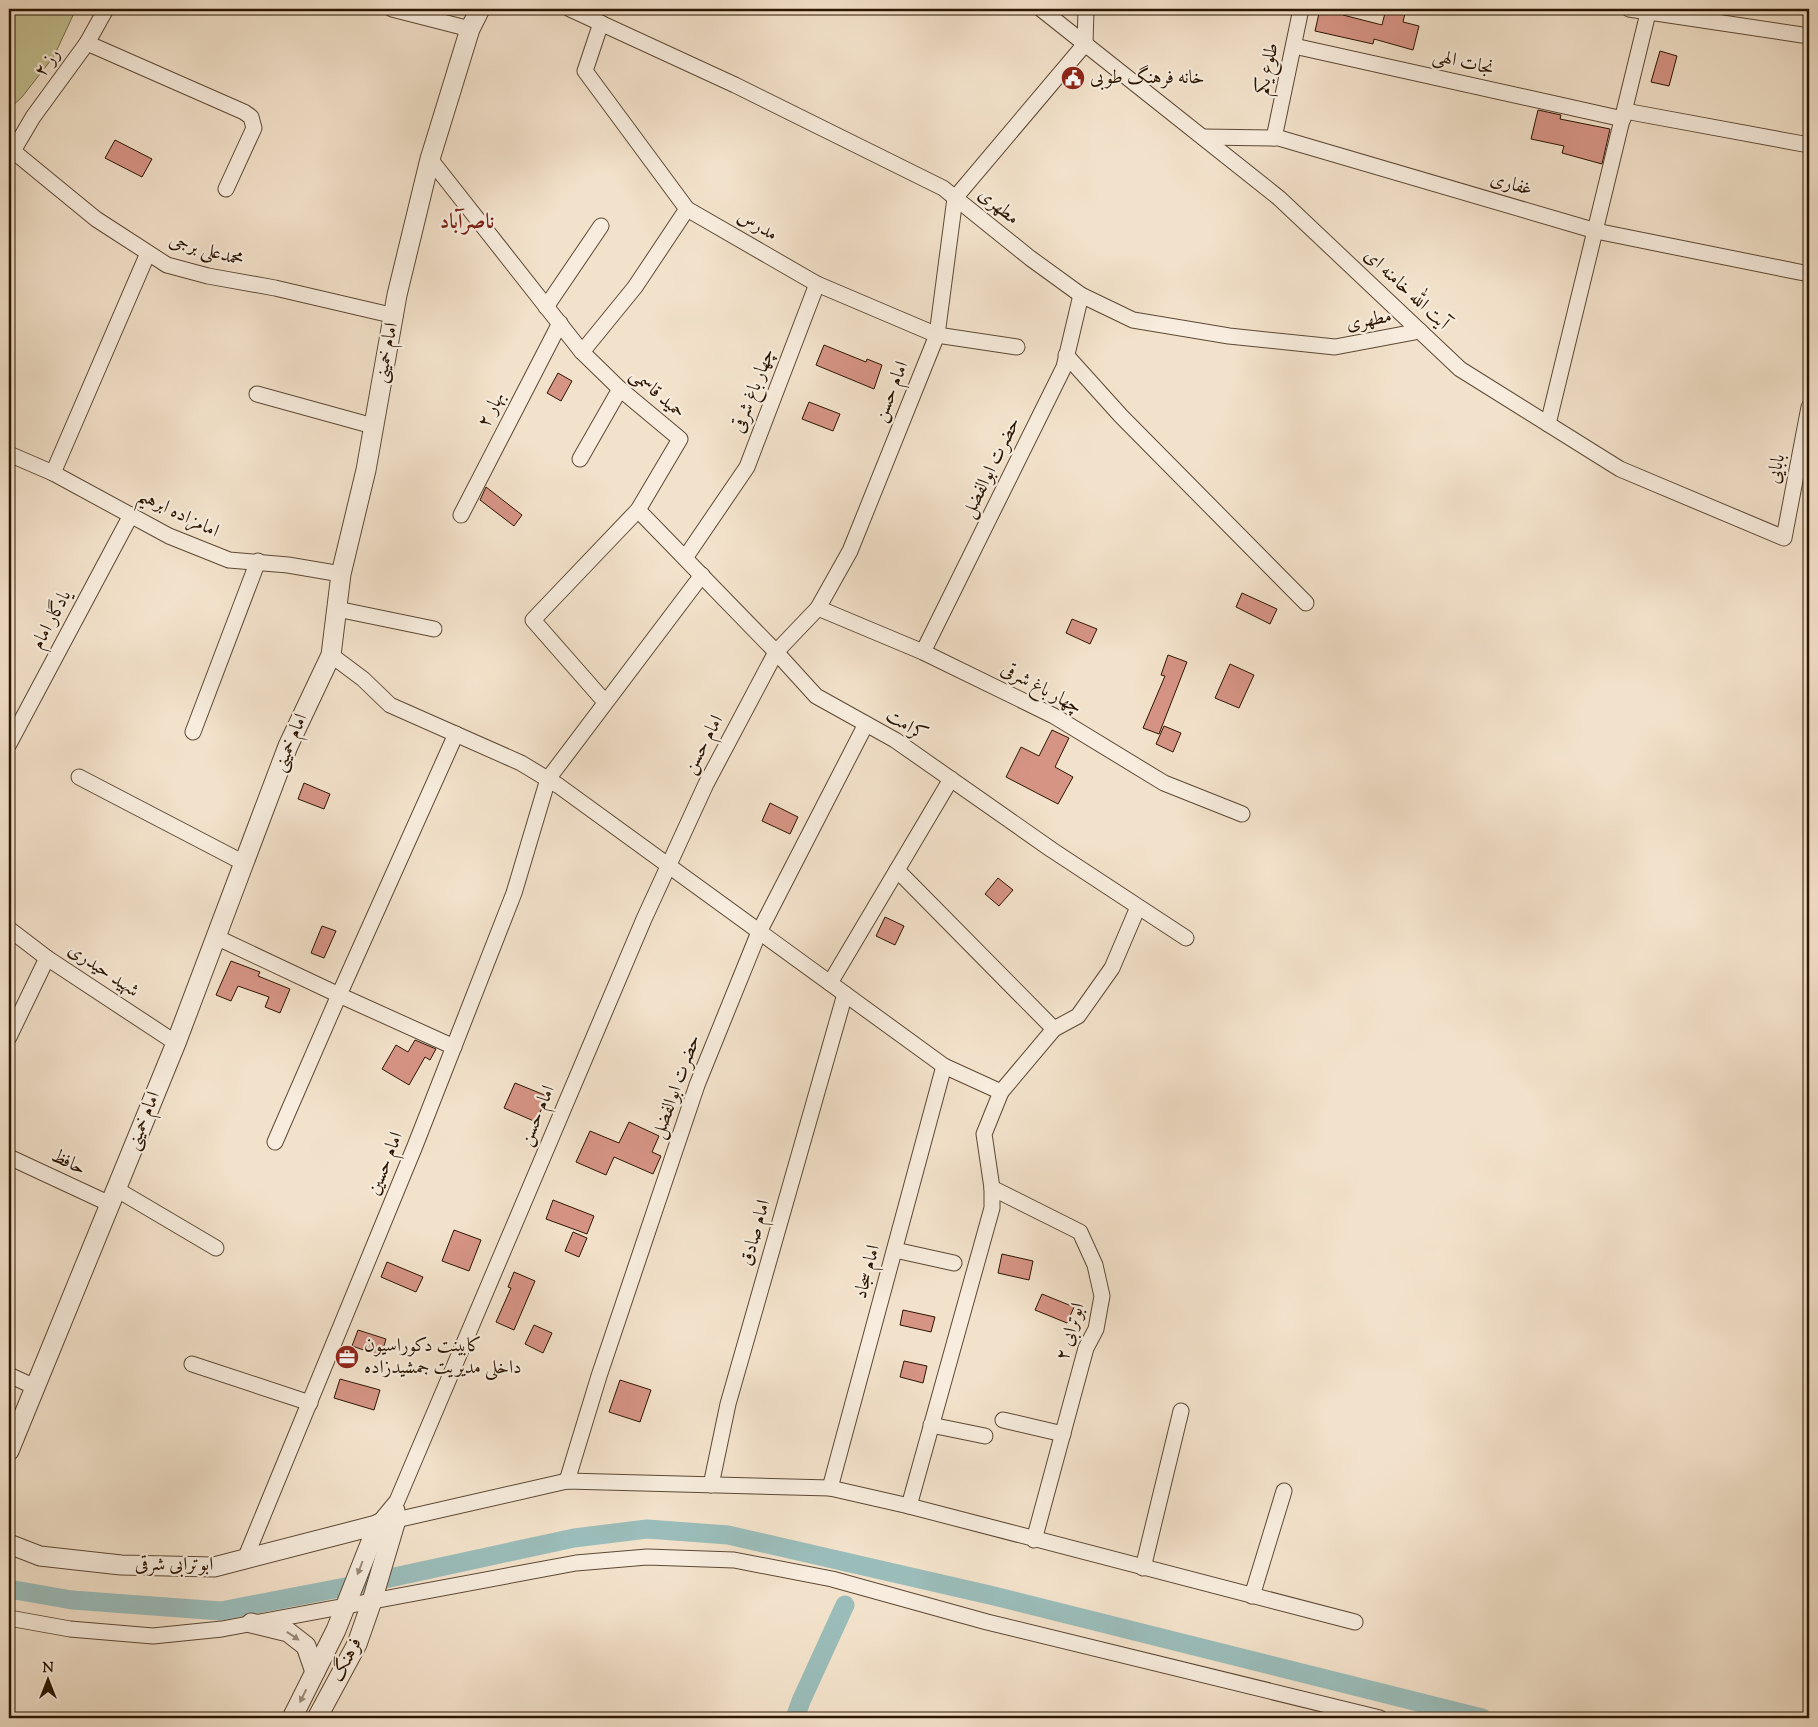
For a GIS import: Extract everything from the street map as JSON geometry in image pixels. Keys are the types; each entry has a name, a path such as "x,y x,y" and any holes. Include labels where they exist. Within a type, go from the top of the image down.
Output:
{"street":[{"name":"رز ۲","path":"10,156 33,117 88,42 106,9"},
{"path":"392,9 470,29"},
{"name":"امام خمینی","path":"9,1451 176,1044 288,746 331,655 341,574 366,470 398,295 430,159 470,29 480,9"},
{"name":"مطهری","path":"570,9 744,90 943,188 1030,258 1080,295 1133,320 1229,336 1336,347 1420,331"},
{"name":"آیت الله خامنه ای","path":"1041,9 1279,198 1460,368 1620,469 1784,538"},
{"path":"955,198 1085,44 1086,9"},
{"name":"طلوع یکم","path":"1274,138 1302,9"},
{"path":"1629,9 1809,36"},
{"path":"1548,424 1649,11"},
{"name":"مدرس","path":"601,23 585,71 687,209 818,284 937,335 1016,347"},
{"path":"88,42 244,112 251,117 254,128 226,189"},
{"name":"نجات الهی","path":"1294,46 1624,115 1809,146"},
{"name":"غفاری","path":"1203,137 1274,138 1596,231 1809,274"},
{"name":"محمدعلی برجی","path":"10,156 96,219 167,265 208,276 275,288 395,316"},
{"name":"حمید قاسمی","path":"430,159 582,352 620,389 680,439 638,510 532,620 606,702"},
{"name":"امام حسن","path":"390,1515 632,946 706,784 776,652 818,608 850,551 937,335 955,198"},
{"path":"582,352 635,287 687,209"},
{"path":"546,307 601,226"},
{"path":"52,473 148,253"},
{"name":"چهار باغ شرقی","path":"685,558 747,467 818,284"},
{"name":"حضرت ابوالفضل","path":"923,652 1064,367 1080,295"},
{"name":"بهار ۲","path":"461,515 560,322"},
{"path":"1066,355 1121,416 1306,603"},
{"path":"580,459 620,389"},
{"path":"257,394 373,426"},
{"name":"بابایی","path":"1784,538 1805,454 1809,408"},
{"name":"امامزاده ابرهیم","path":"9,454 52,473 169,536 229,560 258,561 341,574"},
{"name":"کرامت","path":"638,510 776,652 816,696 895,740 1186,938"},
{"name":"یادگار امام","path":"9,744 131,515"},
{"path":"193,732 258,561"},
{"path":"548,779 702,575"},
{"name":"چهار باغ شرقی","path":"818,608 923,652 1054,716 1164,783 1242,814"},
{"path":"337,609 434,629"},
{"path":"331,655 363,678 390,705 521,762 548,779 944,1066 1001,1092"},
{"name":"حضرت ابوالفضل","path":"567,1481 598,1376 693,1095 759,932 866,724"},
{"path":"275,1142 456,734"},
{"path":"78,777 244,863"},
{"name":"امام حسین","path":"245,1559 415,1146 514,893 548,779"},
{"path":"830,983 951,779"},
{"path":"897,870 1054,1029"},
{"path":"909,1506 992,1208 992,1188 984,1134 1001,1092 1054,1029 1078,1016 1112,968 1138,907"},
{"name":"شهید حیدری","path":"9,929 47,958 176,1044"},
{"path":"216,937 454,1047"},
{"path":"9,1036 47,958"},
{"name":"امام صادق","path":"711,1485 728,1404 845,994"},
{"name":"امام سجاد","path":"830,1488 944,1066"},
{"name":"حافظ","path":"9,1157 113,1197 216,1248"},
{"name":"ابوترابی ۲","path":"992,1188 1080,1232 1095,1265 1102,1296 1100,1315 1096,1329 1086,1348 1034,1540"},
{"path":"895,1250 954,1263"},
{"path":"192,1364 310,1403"},
{"path":"9,1375 35,1387"},
{"path":"1143,1568 1181,1410"},
{"path":"1003,1420 1063,1434"},
{"path":"931,1425 985,1436"},
{"path":"390,1515 567,1481 830,1488 909,1506 1355,1622"},
{"path":"1252,1596 1284,1491"},
{"name":"فرهنگ","path":"316,1718 356,1644 374,1595 390,1540 390,1515"},
{"name":"فرهنگ","path":"292,1718 336,1630 370,1543 390,1515"},
{"name":"ابوترابی شرقی","path":"9,1544 40,1556 120,1565 214,1567 390,1515"},
{"path":"9,1618 70,1628 153,1636 251,1623 348,1599 576,1563 647,1557 734,1560 832,1580 987,1622 1380,1718"},
{"path":"251,1623 288,1632 306,1646 315,1672"}],"shaded area":[{"path":"9,9 76,9 54,56 22,97 9,109"}],"building":[{"path":"1320,9 1345,9 1343,15 1382,25 1386,9 1406,9 1403,22 1419,26 1413,50 1374,39 1373,44 1315,31"},
{"path":"1660,51 1677,56 1669,86 1651,82"},
{"path":"1538,110 1561,115 1560,119 1610,129 1602,164 1562,153 1564,146 1531,139"},
{"path":"115,140 152,159 142,177 105,158"},
{"path":"824,345 866,362 867,359 882,365 874,389 816,365"},
{"path":"558,373 572,381 561,401 547,393"},
{"path":"809,402 840,414 833,431 802,419"},
{"path":"486,487 522,515 514,526 480,500"},
{"path":"1242,593 1277,609 1270,624 1236,607"},
{"path":"1072,619 1097,629 1090,644 1066,633"},
{"path":"1168,655 1187,662 1159,734 1143,728 1165,676 1161,675"},
{"path":"1230,664 1254,675 1239,708 1215,698"},
{"path":"1164,726 1181,733 1173,752 1156,744"},
{"path":"1052,730 1069,738 1055,767 1073,777 1058,804 1006,777 1021,747 1039,756"},
{"path":"304,783 330,794 324,809 298,799"},
{"path":"770,803 798,817 790,834 762,821"},
{"path":"998,878 1013,890 999,906 985,894"},
{"path":"885,917 904,926 895,945 876,936"},
{"path":"322,926 336,931 324,958 311,953"},
{"path":"231,961 260,972 258,976 290,989 280,1013 265,1007 269,997 238,986 231,1001 216,995"},
{"path":"415,1040 436,1049 430,1060 425,1057 409,1085 382,1069 396,1045 408,1052"},
{"path":"515,1083 547,1096 536,1122 504,1108"},
{"path":"629,1122 659,1136 652,1152 661,1156 653,1174 614,1157 606,1175 576,1162 590,1131 619,1143"},
{"path":"553,1200 594,1216 587,1234 546,1219"},
{"path":"454,1230 481,1240 469,1271 442,1261"},
{"path":"573,1232 587,1238 579,1257 565,1251"},
{"path":"1002,1254 1033,1261 1029,1280 998,1273"},
{"path":"387,1262 423,1277 416,1292 381,1277"},
{"path":"514,1272 535,1281 514,1330 496,1322 511,1288 508,1287"},
{"path":"1042,1294 1074,1307 1067,1323 1035,1310"},
{"path":"903,1310 935,1317 931,1332 900,1325"},
{"path":"534,1325 552,1333 543,1353 525,1344"},
{"path":"358,1330 386,1339 381,1356 352,1346"},
{"path":"904,1361 927,1366 923,1383 900,1377"},
{"path":"340,1379 380,1390 374,1410 334,1398"},
{"path":"620,1380 651,1390 640,1422 609,1412"}],"waterway":[{"path":"9,1589 72,1600 221,1611 371,1582 574,1538 647,1529 728,1535 994,1596 1482,1718"},
{"path":"795,1718 845,1605"}],"place":[{"name":"خانه فرهنگ طوبی","path":"1073,78"},
{"name":"کابینت دکوراسیون داخلی مدیریت جمشیدزاده","path":"347,1357"}],"district":[{"name":"ناصرآباد","path":"467,223"}]}
